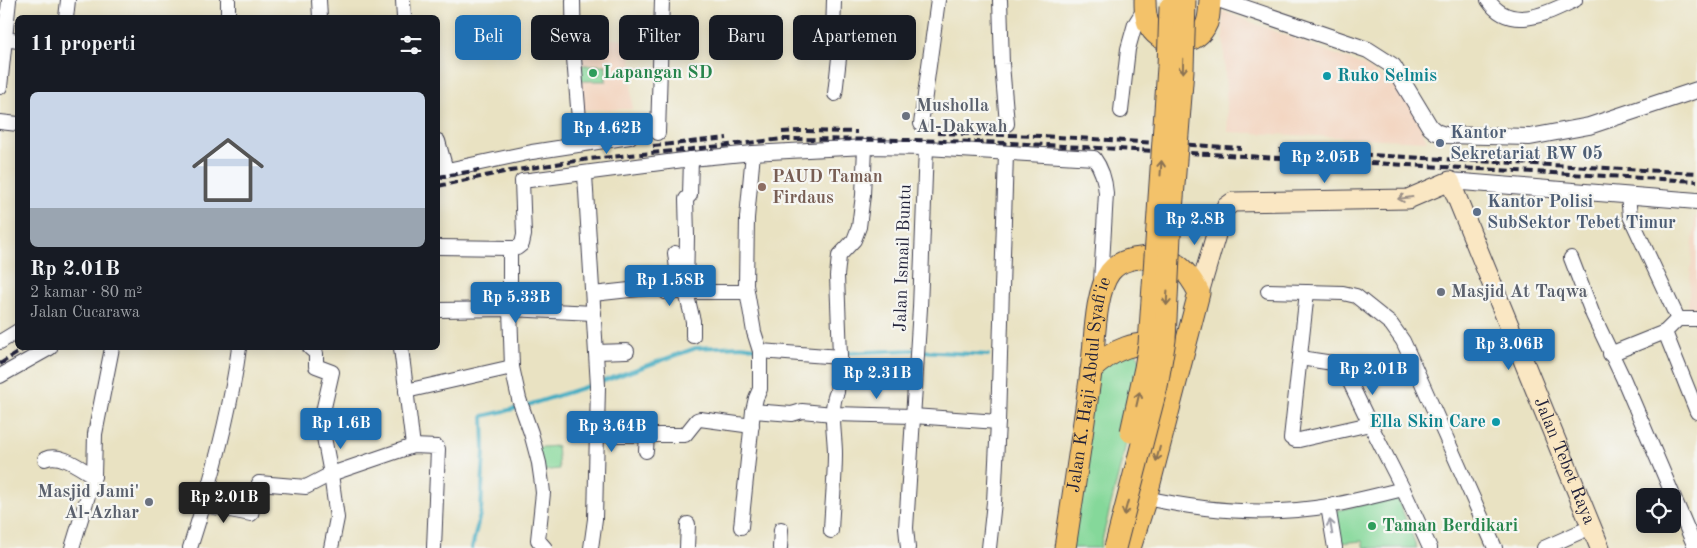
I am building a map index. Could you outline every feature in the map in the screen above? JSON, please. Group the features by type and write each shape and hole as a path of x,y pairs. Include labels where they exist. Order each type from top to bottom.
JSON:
{"main road":[{"path":"1100,548 1128,447 1146,368 1168,66 1170,0"},
{"path":"1115,548 1157,386 1165,340 1170,236 1184,70 1185,0"},
{"path":"1143,3 1149,25 1160,37 1171,42 1184,42 1192,39 1205,28 1208,20 1210,0"},
{"path":"1130,548 1146,498 1199,293 1223,211 1233,202 1408,199 1450,181"},
{"name":"Jalan Tebet Raya","path":"1450,181 1600,548"},
{"name":"Jalan K. Haji Abdul Syafi'ie","path":"1065,548 1101,287 1110,272 1120,263 1129,260 1160,257 1180,266 1199,293"},
{"path":"1091,370 1106,357 1114,353 1132,346 1152,344 1169,351 1179,373"}],"street":[{"path":"0,87 11,40 9,0"},
{"path":"66,15 68,0"},
{"path":"228,0 228,15"},
{"path":"319,0 320,15"},
{"path":"403,0 404,15"},
{"path":"573,0 574,58 581,144"},
{"path":"658,133 662,0"},
{"path":"834,0 833,34 841,40 835,94"},
{"path":"921,124 938,0"},
{"path":"1000,0 1002,64 1007,124"},
{"path":"1221,0 1368,50 1393,66 1430,127 1436,132 1445,135 1530,137 1589,126 1697,90"},
{"path":"1488,0 1502,14 1526,18 1544,15 1576,0"},
{"path":"1121,111 1128,49 1133,28 1143,3"},
{"path":"0,122 15,124"},
{"path":"440,156 442,171 581,144 630,137"},
{"path":"831,531 835,455 834,414 840,354 837,285 839,256 854,240 859,227 863,195 865,147"},
{"path":"440,246 517,248 522,244 524,235 522,181 691,159 753,153 865,147 1006,152 1094,158 1100,165 1105,178 1106,193 1101,287"},
{"name":"Jalan Ismail Buntu","path":"908,548 906,528 918,341 926,148"},
{"path":"989,548 994,502 998,422 1006,152"},
{"path":"741,527 753,411 760,389 759,347 746,292 748,218 753,153"},
{"path":"691,159 690,195 686,199 686,292 693,321 694,336"},
{"path":"586,175 598,383 595,519 591,548"},
{"path":"1450,181 1697,201"},
{"path":"1628,196 1630,216 1678,319"},
{"path":"510,248 512,367 521,405 531,433 542,484 538,540 545,548"},
{"path":"666,292 668,278 676,273 677,269 675,254"},
{"path":"1571,258 1610,354 1623,378 1695,547"},
{"path":"593,294 657,287 662,288 666,292 746,292"},
{"path":"1268,291 1343,293 1356,296 1391,324 1403,341 1495,548"},
{"path":"1307,292 1291,437 1294,440 1370,424"},
{"path":"440,310 594,313"},
{"path":"1610,354 1665,332 1678,319 1697,319"},
{"path":"1665,332 1692,389 1697,412"},
{"path":"0,342 15,333"},
{"path":"759,347 840,354"},
{"path":"0,376 46,350"},
{"path":"72,548 94,476 95,434 112,350"},
{"path":"190,548 204,505 234,388 239,350"},
{"path":"312,350 316,353 316,366 332,372 322,416 336,518 331,548"},
{"path":"401,350 413,446"},
{"path":"596,352 627,351"},
{"path":"1300,358 1333,363 1344,370 1430,548"},
{"path":"406,392 512,367"},
{"path":"753,411 792,414 802,411 834,414 914,416 998,422"},
{"path":"598,435 686,435 697,420 700,419 752,426"},
{"path":"646,451 647,435"},
{"path":"204,505 251,514 259,483 303,488 331,474 413,446 435,447 438,449 434,548"},
{"path":"45,459 52,456 61,459 94,476"},
{"path":"1146,498 1221,509 1273,512 1328,506 1403,489"},
{"path":"1328,506 1335,548"},
{"path":"687,548 688,524"},
{"path":"1544,548 1591,528"},
{"path":"780,548 781,529"}],"shaded area":[{"path":"1222,11 1363,65 1403,90 1427,141 1228,132"},
{"path":"609,39 619,39 619,60 631,60 632,109 577,110 576,60 609,60"},
{"path":"1695,217 1697,217 1697,310 1688,309"}],"green space":[{"name":"Lapangan SD","path":"581,65 606,65 606,81 581,81"},
{"path":"1132,346 1145,368 1100,548 1065,548 1091,370"},
{"path":"557,446 559,469 534,472 531,448"},
{"name":"Taman Berdikari","path":"1397,497 1417,548 1364,548 1362,541 1340,543 1334,511"}],"waterway":[{"path":"601,382 696,348 741,346 756,348"},
{"path":"843,353 913,350"},
{"path":"920,351 988,355"},
{"path":"525,406 595,384"},
{"path":"472,548 481,510 484,450 483,416 518,408"}],"railway":[{"path":"782,132 857,132"},
{"path":"937,133 1042,136 1241,148"},
{"path":"653,146 727,138"},
{"path":"440,186 504,172 589,159 783,139 1009,143 1697,181"},
{"path":"1279,150 1697,173"},
{"path":"440,177 479,170"},
{"path":"0,364 22,350"}],"place":[{"name":"Lapangan SD","path":"593,73"},
{"name":"Ruko Selmis","path":"1327,76"},
{"name":"Musholla Al-Dakwah","path":"906,116"},
{"name":"Kantor Sekretariat RW 05","path":"1440,143"},
{"name":"PAUD Taman Firdaus","path":"762,187"},
{"name":"Kantor Polisi SubSektor Tebet Timur","path":"1477,212"},
{"name":"Masjid At Taqwa","path":"1441,292"},
{"name":"Ella Skin Care","path":"1496,422"},
{"name":"Masjid Jami' Al-Azhar","path":"149,502"},
{"name":"Taman Berdikari","path":"1372,526"}]}
